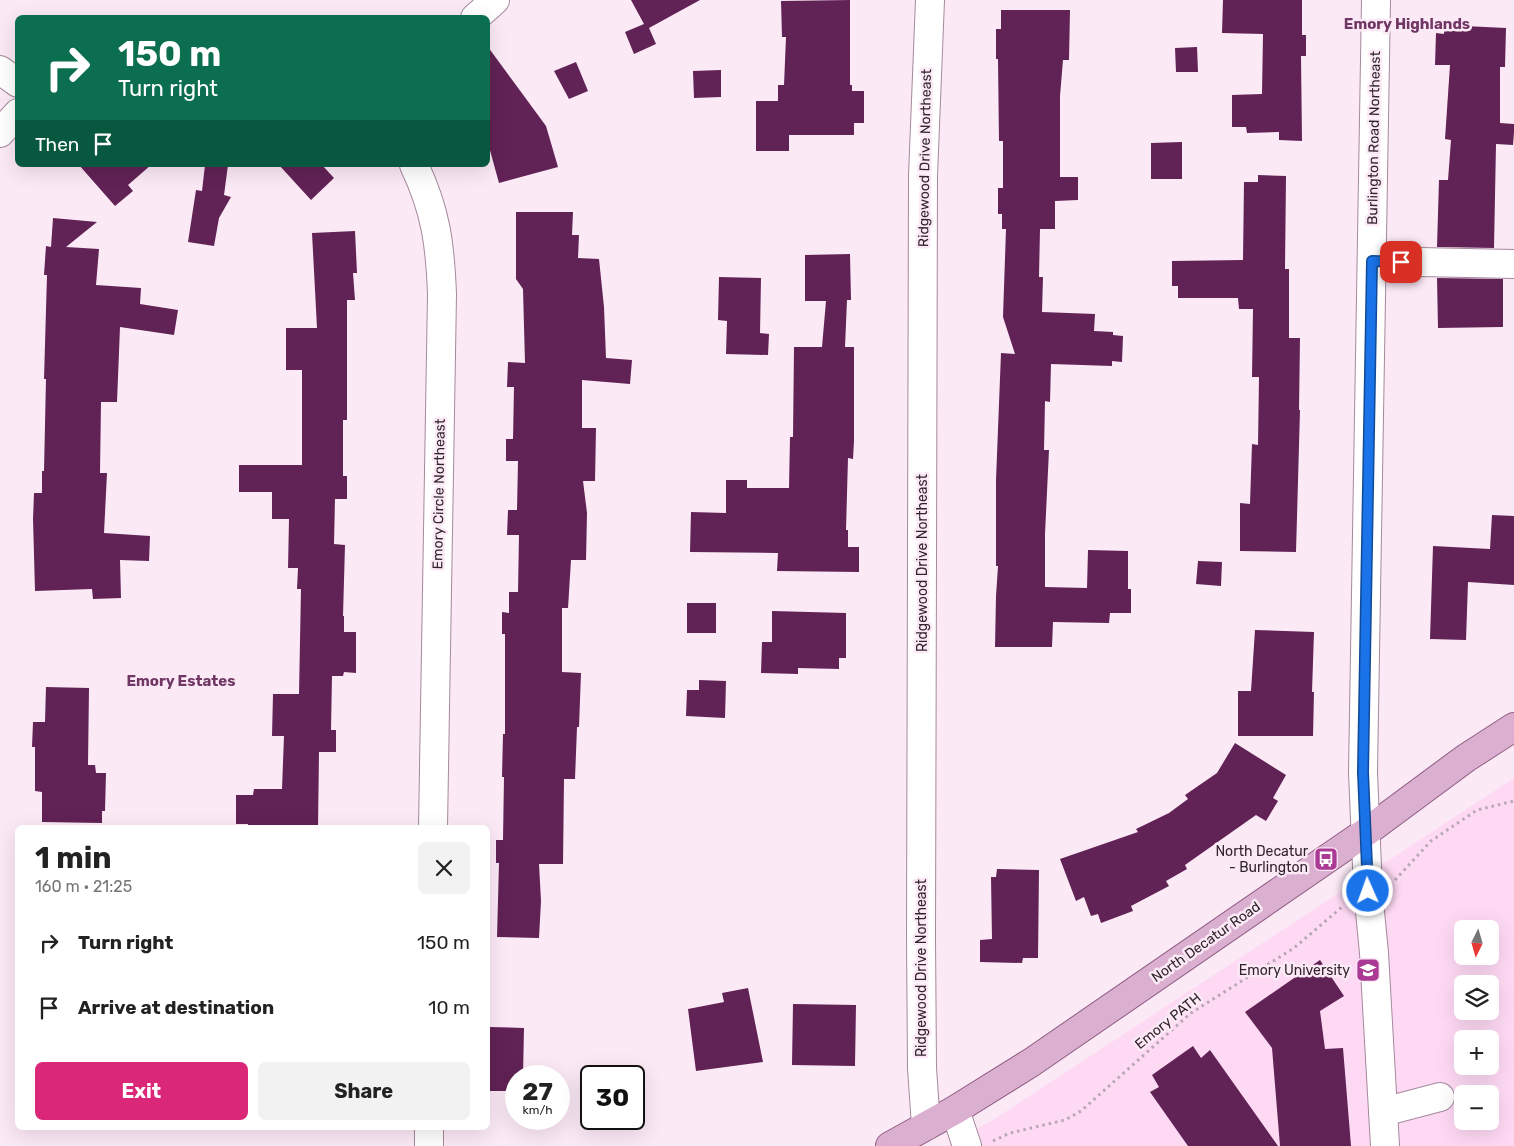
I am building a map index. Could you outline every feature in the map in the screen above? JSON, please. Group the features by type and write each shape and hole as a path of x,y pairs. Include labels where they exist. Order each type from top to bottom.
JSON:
{"main road":[{"name":"North Decatur Road","path":"890,1146 955,1110 1032,1062 1366,832 1466,758 1514,727"}],"street":[{"path":"478,15 494,0"},
{"name":"Ridgewood Drive Northeast","path":"926,1126 922,1068 921,937 923,196 930,0"},
{"name":"Burlington Road Northeast","path":"1376,0 1363,772 1384,1146"},
{"path":"0,70 15,82"},
{"path":"0,133 15,116"},
{"name":"Emory Circle Northeast","path":"415,167 424,185 432,209 441,263 442,294 434,825"},
{"path":"1372,261 1514,264"},
{"path":"1383,1112 1440,1097"},
{"path":"955,1110 980,1144"},
{"path":"429,1130 429,1146"}],"path":[{"path":"1393,882 1431,841 1477,810 1514,801"},
{"name":"Emory PATH","path":"980,1144 1010,1133 1065,1120 1081,1111 1191,1013 1294,948 1344,906"}],"shaded area":[{"name":"Emory University","path":"1514,778 1514,1146 947,1146 996,1118"}],"building":[{"path":"631,0 700,0 649,28 656,44 634,54 625,32 644,24"},
{"path":"850,0 850,85 852,85 852,91 864,91 864,123 854,123 854,135 789,135 789,151 756,151 756,101 778,101 778,85 784,85 786,37 782,37 781,1"},
{"path":"1223,0 1302,0 1302,35 1306,35 1306,56 1301,56 1302,141 1279,140 1279,132 1247,133 1246,127 1232,127 1232,95 1262,94 1263,34 1222,33"},
{"path":"1001,10 1070,10 1069,60 1063,60 1060,96 1060,177 1078,177 1078,200 1055,201 1055,229 1040,229 1039,277 1043,277 1042,312 1095,314 1094,331 1113,332 1113,335 1123,336 1122,362 1112,361 1112,366 1051,364 1050,402 1045,401 1044,450 1049,450 1045,534 1045,587 1087,588 1088,550 1128,551 1128,589 1131,589 1131,613 1110,613 1109,623 1053,622 1052,647 995,647 998,566 996,566 996,480 1001,353 1015,354 1003,317 1006,229 1002,229 1002,214 998,214 998,188 1003,188 1003,141 999,141 996,29 1001,29"},
{"path":"1444,25 1506,28 1505,67 1500,67 1500,123 1514,124 1514,132 1513,145 1496,144 1494,248 1437,247 1439,180 1448,180 1451,140 1445,139 1450,65 1435,65 1436,33 1444,34"},
{"path":"1197,47 1198,72 1176,72 1175,48"},
{"path":"490,50 546,126 558,167 499,183 490,150"},
{"path":"576,62 588,91 569,99 554,71"},
{"path":"721,70 721,97 694,98 693,71"},
{"path":"1182,142 1182,179 1151,179 1151,143"},
{"path":"81,167 149,167 128,185 133,191 115,206"},
{"path":"205,167 228,167 224,195 231,197 219,218 214,246 188,242 196,190 202,191"},
{"path":"281,167 324,167 334,178 311,200"},
{"path":"1258,175 1286,176 1285,269 1289,269 1289,338 1300,338 1296,552 1240,551 1240,503 1250,504 1252,444 1258,445 1259,377 1252,377 1253,309 1239,309 1238,298 1178,298 1178,286 1172,286 1172,261 1243,260 1244,182 1258,182"},
{"path":"516,212 573,212 572,235 579,235 578,258 599,259 604,307 606,358 632,360 630,384 582,380 582,428 596,428 595,481 583,481 587,513 586,560 571,560 568,608 562,608 562,672 581,673 575,779 564,779 563,864 539,864 541,901 539,938 497,937 499,863 496,863 496,840 503,840 504,777 502,777 503,734 505,734 505,634 502,634 502,612 509,613 509,592 518,592 519,535 507,535 508,510 517,510 518,461 506,461 506,439 513,439 514,387 507,387 508,362 525,363 523,289 516,279"},
{"path":"53,218 97,222 66,247 99,249 96,285 141,288 140,304 178,310 174,335 120,327 117,402 101,402 100,473 107,473 104,533 150,536 149,561 120,560 121,598 93,599 92,589 35,591 34,493 42,493 42,471 44,471 47,275 44,275 46,246 51,247"},
{"path":"355,231 357,273 353,273 355,300 347,300 347,420 343,420 343,476 347,476 347,499 335,499 334,544 345,545 344,632 356,632 356,673 344,672 343,676 332,676 331,730 336,730 336,752 319,752 318,825 236,824 236,795 253,795 254,789 282,789 284,736 272,736 273,694 299,694 301,589 297,589 298,568 288,568 289,519 272,519 272,492 239,492 239,465 302,465 302,370 286,370 286,328 317,328 312,233"},
{"path":"850,254 851,300 847,300 845,347 854,347 854,441 853,459 848,458 846,530 848,530 848,547 859,547 859,572 777,571 778,553 690,552 691,512 726,513 726,480 747,480 747,488 789,488 790,437 793,437 794,347 822,347 826,301 805,301 805,255"},
{"path":"719,277 761,278 760,333 769,334 768,355 726,354 727,321 718,320"},
{"path":"1437,278 1503,279 1503,327 1438,328"},
{"path":"1492,515 1514,516 1514,585 1468,582 1466,640 1430,639 1433,546 1490,549"},
{"path":"1198,561 1222,562 1221,586 1196,584"},
{"path":"687,603 716,603 716,633 687,633"},
{"path":"772,611 846,613 846,658 839,658 839,669 798,668 798,674 761,673 762,642 772,642"},
{"path":"1255,630 1314,632 1313,736 1238,736 1238,691 1251,691"},
{"path":"699,680 726,681 725,718 686,716 687,690 699,690"},
{"path":"46,687 89,688 88,765 95,765 96,773 106,773 105,811 102,811 102,823 42,822 42,792 35,791 35,747 32,747 33,722 45,722"},
{"path":"1235,743 1286,775 1273,798 1278,801 1266,821 1256,815 1185,865 1187,869 1166,881 1169,886 1131,906 1133,911 1101,923 1098,914 1091,916 1084,897 1076,901 1060,859 1138,832 1136,829 1169,813 1188,799 1185,795 1217,773"},
{"path":"997,869 1039,870 1038,958 1023,958 1022,963 980,962 980,940 992,939 991,877 996,877"},
{"path":"1320,960 1344,996 1320,1011 1325,1049 1343,1048 1351,1146 1280,1146 1272,1048 1245,1012"},
{"path":"748,988 763,1062 696,1071 688,1009 724,1002 722,993"},
{"path":"793,1004 856,1005 855,1066 792,1065"},
{"path":"490,1027 524,1028 523,1065 505,1065 505,1091 490,1091"},
{"path":"1193,1046 1201,1058 1210,1050 1278,1146 1188,1146 1150,1092 1159,1087 1152,1075"}],"place":[{"name":"North Decatur - Burlington","path":"1326,859"},
{"name":"Emory University","path":"1368,970"}],"district":[{"name":"Emory Highlands","path":"1407,24"},
{"name":"Emory Estates","path":"181,681"}],"route":[{"path":"1368,891 1363,772 1372,261 1401,262"}]}
